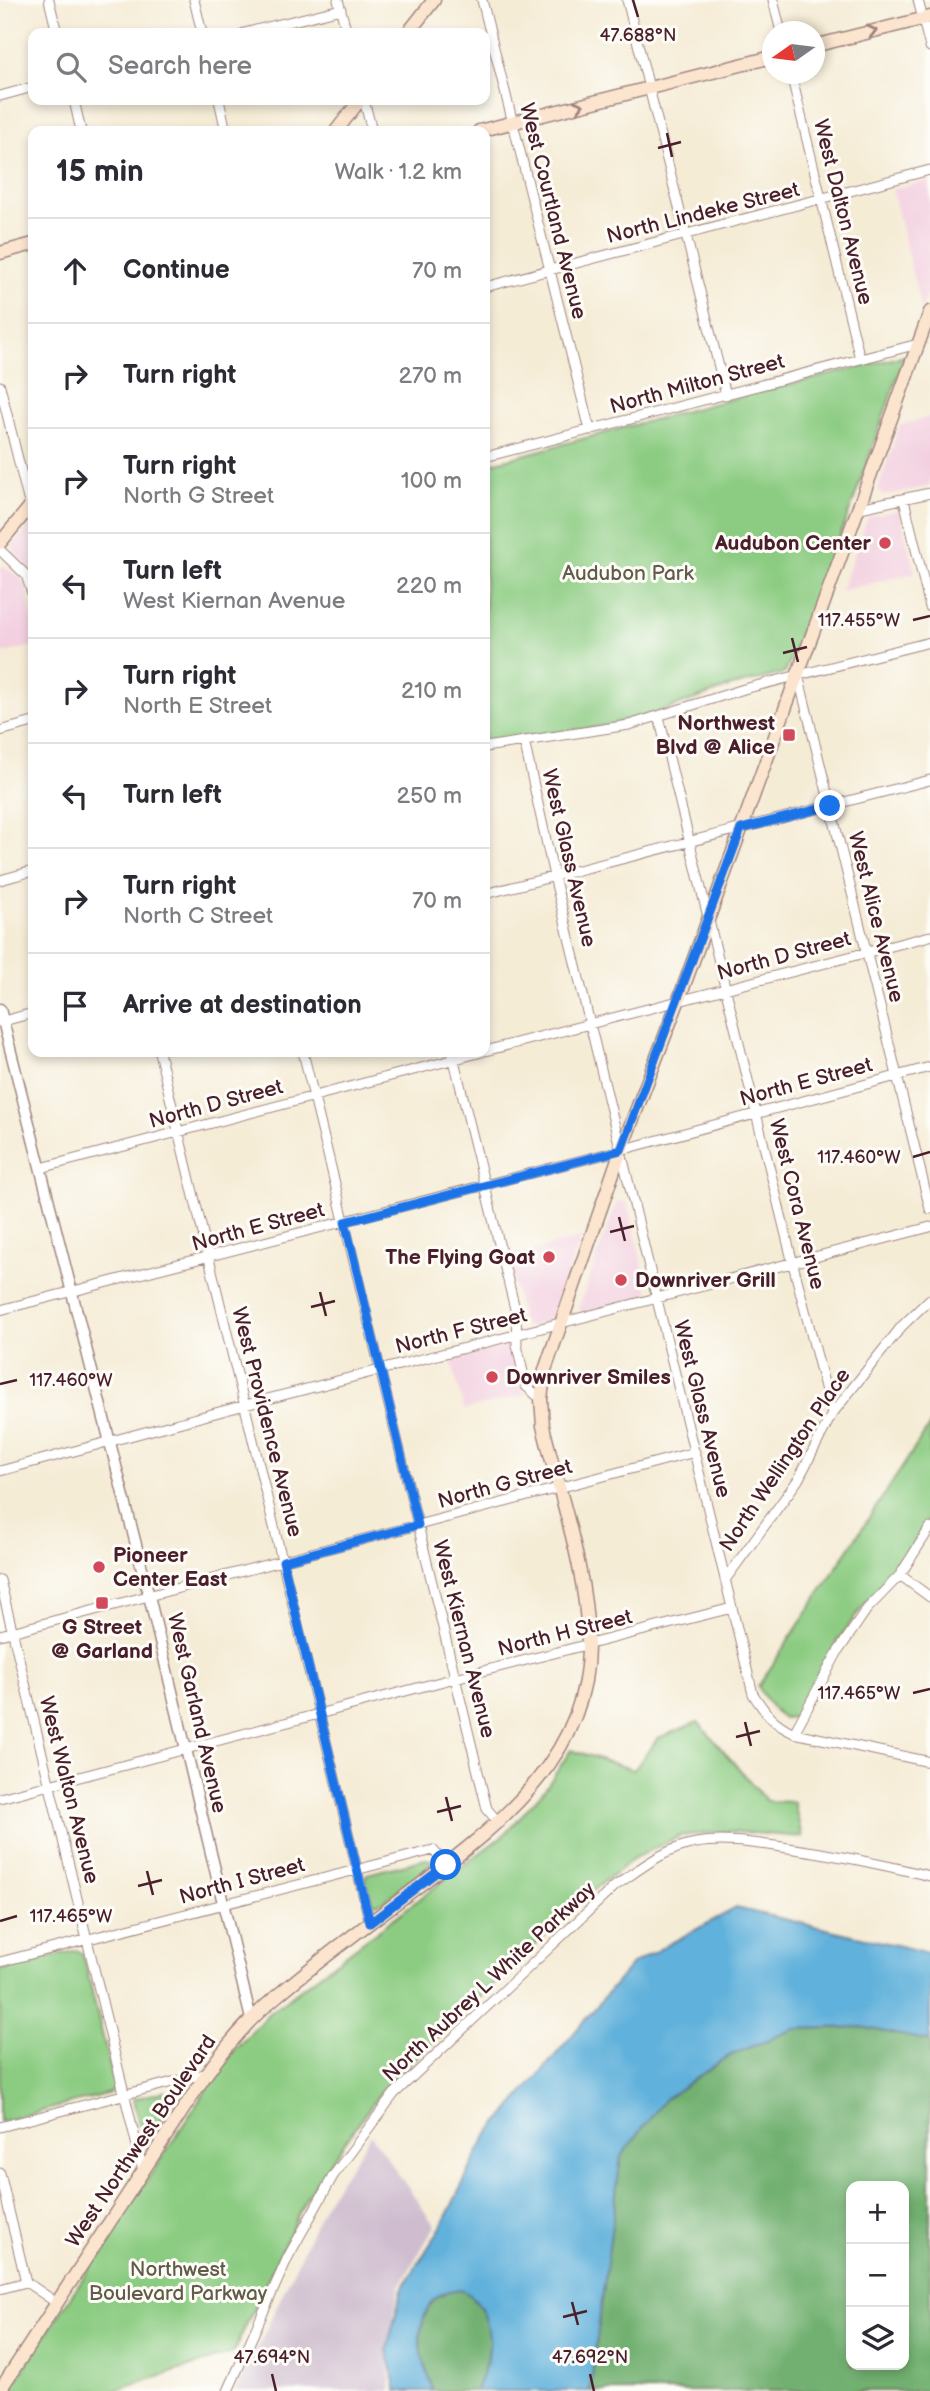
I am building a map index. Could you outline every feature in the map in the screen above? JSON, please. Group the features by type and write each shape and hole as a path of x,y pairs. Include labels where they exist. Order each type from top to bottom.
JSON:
{"main road":[{"path":"412,28 433,0"},
{"path":"825,43 926,18"},
{"path":"490,128 762,60"},
{"path":"340,126 358,105"},
{"path":"0,253 28,245"},
{"name":"West Northwest Boulevard","path":"0,2390 207,2073 233,2038 278,1995 499,1823 537,1783 572,1722 583,1687 588,1645 585,1598 543,1426 541,1399 545,1370 621,1150 678,1002 930,312"},
{"path":"0,543 28,510"}],"street":[{"path":"49,0 56,28"},
{"path":"194,0 201,28"},
{"name":"West Courtland Avenue","path":"482,0 489,28"},
{"path":"627,0 726,395"},
{"path":"773,0 778,21"},
{"path":"918,0 926,18 930,47"},
{"path":"261,28 340,4 346,28"},
{"name":"West Courtland Avenue","path":"490,32 590,430"},
{"name":"West Dalton Avenue","path":"793,84 860,359"},
{"path":"0,96 28,88"},
{"path":"75,105 80,126"},
{"path":"220,105 225,126"},
{"path":"364,105 370,126"},
{"name":"North Lindeke Street","path":"490,285 930,170"},
{"name":"North Milton Street","path":"490,456 918,344"},
{"path":"0,386 3,410 28,492"},
{"path":"860,508 930,493"},
{"path":"904,499 930,607"},
{"path":"0,550 28,572"},
{"path":"490,746 597,731 659,717 732,692 930,642"},
{"name":"West Alice Avenue","path":"798,675 930,1209"},
{"name":"West Cora Avenue","path":"659,717 832,1414"},
{"path":"0,731 28,723"},
{"name":"West Glass Avenue","path":"524,741 554,876 753,1694 766,1715 778,1726 794,1733"},
{"path":"490,893 930,780"},
{"path":"0,880 28,872"},
{"name":"North D Street","path":"490,1049 930,936"},
{"name":"West Garland Avenue","path":"0,1009 149,1596 251,2019"},
{"path":"2,1022 28,1014"},
{"name":"West Providence Avenue","path":"160,1057 370,1923"},
{"name":"West Kiernan Avenue","path":"304,1057 487,1809 499,1823"},
{"name":"North D Street","path":"41,1168 314,1096 446,1057"},
{"path":"453,1057 516,1313 517,1345 526,1386 541,1399"},
{"name":"North E Street","path":"0,1310 756,1115 930,1067"},
{"name":"North F Street","path":"0,1471 930,1227"},
{"name":"North Wellington Place","path":"725,1580 797,1480 832,1414 902,1326 930,1299"},
{"name":"North G Street","path":"0,1635 695,1452"},
{"path":"929,1761 794,1733 837,1653 867,1609 900,1575 930,1528"},
{"path":"900,1575 930,1597"},
{"name":"West Walton Avenue","path":"0,1580 143,2171"},
{"name":"North H Street","path":"0,1798 732,1608"},
{"name":"North Aubrey L White Parkway","path":"229,2391 288,2257 333,2176 394,2094 615,1886 674,1850 696,1843 720,1842 749,1842 823,1853 930,1876"},
{"name":"North I Street","path":"0,1962 433,1850 446,1865"},
{"path":"0,2127 207,2073"},
{"path":"0,2173 26,2282 57,2303"},
{"path":"0,2289 26,2282"}],"shaded area":[{"path":"930,180 930,285 921,309 892,189"},
{"path":"930,417 930,486 882,496 878,488 900,425"},
{"path":"899,510 915,573 841,591 868,517"},
{"path":"28,526 28,568 16,555 13,546"},
{"path":"0,566 19,577 25,585 28,598 28,647 0,654"},
{"path":"620,1200 628,1203 649,1294 585,1313 579,1307"},
{"path":"581,1238 552,1320 527,1328 523,1323 507,1257"},
{"path":"509,1345 513,1348 524,1395 464,1410 451,1360"},
{"path":"371,2135 435,2226 399,2287 387,2348 391,2391 234,2391 259,2345 324,2205"}],"green space":[{"name":"Audubon Park","path":"905,356 852,505 785,673 732,686 659,712 606,726 490,741 490,464 727,400"},
{"path":"930,1425 928,1520 898,1567 837,1641 800,1713 795,1717 783,1718 772,1708 758,1687"},
{"name":"Northwest Boulevard Parkway","path":"698,1722 767,1801 794,1802 802,1837 729,1831 680,1836 634,1858 589,1894 382,2090 308,2194 233,2353 114,2391 9,2391 210,2084 234,2051 269,2013 505,1834 546,1788 571,1750 634,1770 658,1738"},
{"path":"431,1860 432,1864 381,1903 376,1904 369,1899 365,1878 367,1874"},
{"path":"77,1950 83,1954 115,2088 110,2093 0,2122 0,1970"},
{"path":"862,2027 930,2041 930,2391 590,2391 621,2156 665,2099 729,2056 794,2029"},
{"path":"166,2091 173,2096 173,2102 152,2134 142,2136 133,2099"},
{"path":"461,2289 476,2301 485,2319 489,2349 485,2366 476,2391 432,2391 422,2359 420,2341 423,2322 426,2312 437,2298 448,2291"}],"water":[{"path":"736,1908 930,1953 930,2041 862,2027 794,2029 729,2056 665,2099 621,2156 590,2391 476,2391 489,2352 485,2317 477,2302 466,2293 454,2290 442,2294 432,2303 424,2318 420,2345 432,2391 397,2391 387,2349 402,2289 441,2227 485,2139 632,1964"}],"place":[{"name":"Audubon Center","path":"885,543"},
{"name":"Northwest Blvd @ Alice","path":"789,735"},
{"name":"The Flying Goat","path":"549,1257"},
{"name":"Downriver Grill","path":"621,1280"},
{"name":"Downriver Smiles","path":"492,1377"},
{"name":"Pioneer Center East","path":"99,1567"},
{"name":"G Street @ Garland","path":"102,1603"}],"route":[{"path":"446,1865 370,1923 283,1561 418,1525 345,1222 621,1150 741,829 830,806"}]}
